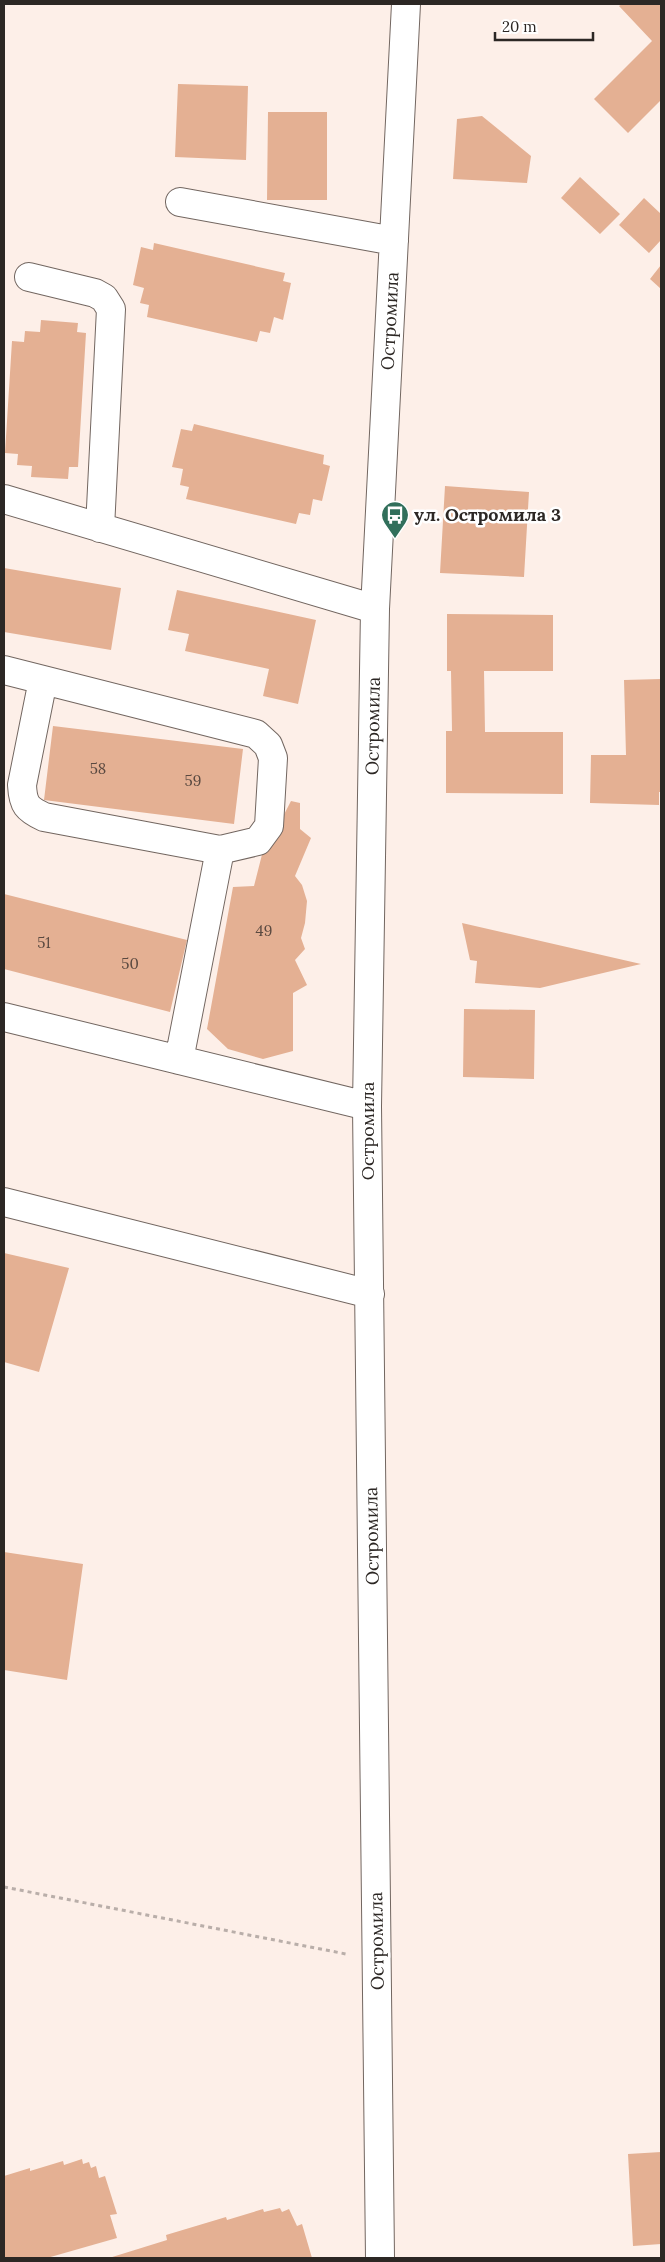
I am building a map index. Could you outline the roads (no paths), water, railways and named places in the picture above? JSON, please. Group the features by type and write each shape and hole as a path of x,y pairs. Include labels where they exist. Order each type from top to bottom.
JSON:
{"street":[{"name":"Остромила","path":"380,2258 367,1106 375,609 406,4"},
{"path":"180,202 394,241"},
{"path":"30,277 95,293 104,298 111,309 100,528"},
{"path":"4,499 375,609"},
{"path":"4,670 256,734 268,745 273,758 269,826 258,841 220,850 44,817 29,810 13,784 43,680"},
{"path":"180,1060 220,850"},
{"path":"4,1017 367,1106"},
{"path":"4,1202 370,1294"}],"place":[{"name":"ул. Остромила 3","path":"395,539"}]}
